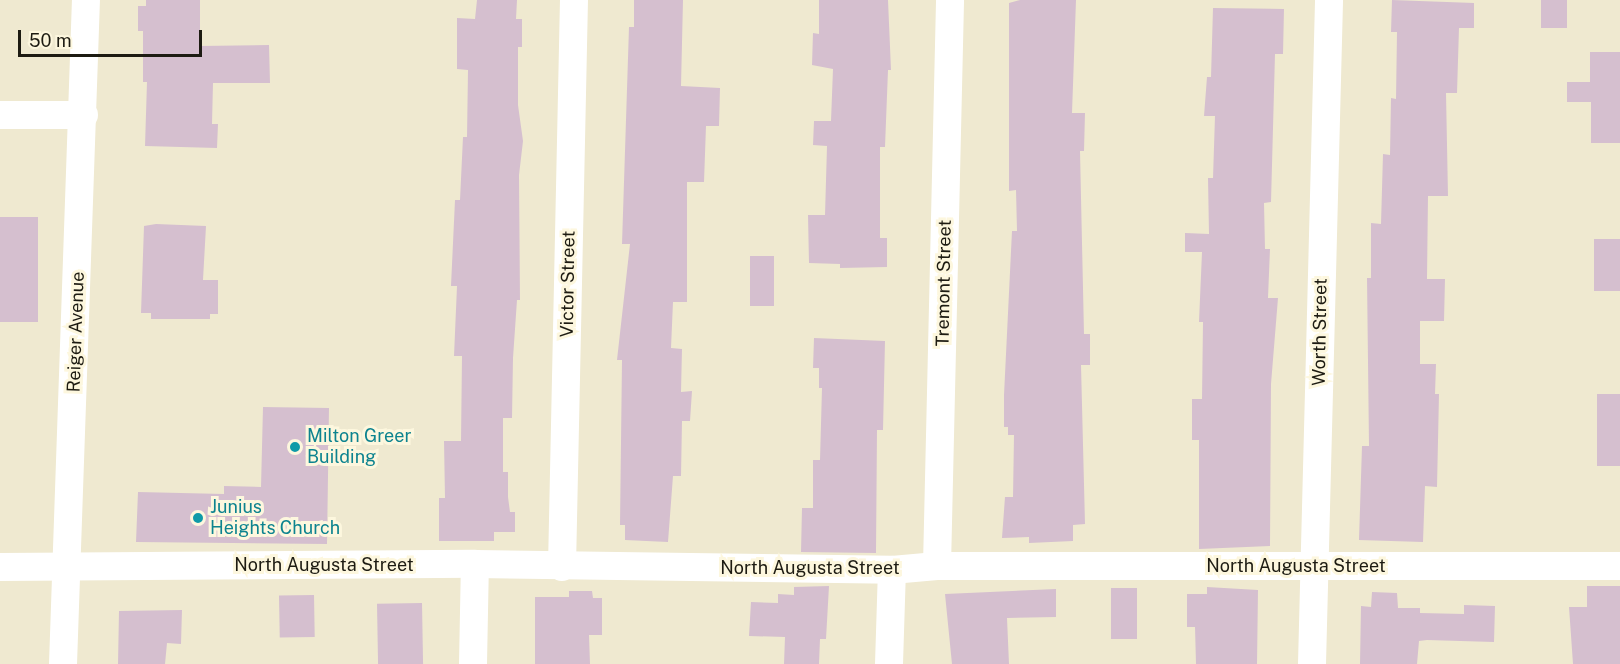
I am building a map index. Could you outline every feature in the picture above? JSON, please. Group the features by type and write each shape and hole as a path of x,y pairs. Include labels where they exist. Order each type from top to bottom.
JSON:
{"street":[{"name":"Reiger Avenue","path":"63,664 84,115 86,0"},
{"name":"Victor Street","path":"562,567 574,0"},
{"name":"Tremont Street","path":"937,566 950,0"},
{"name":"Worth Street","path":"1312,664 1329,0"},
{"path":"0,115 84,115"},
{"path":"473,664 475,564"},
{"name":"North Augusta Street","path":"0,567 475,564 892,570 937,566 1620,566"},
{"path":"889,664 892,570"}],"building":[{"path":"146,0 200,0 200,46 269,45 270,83 213,83 212,124 218,124 217,148 145,146 147,82 143,82 143,31 138,31 138,6 146,6"},
{"path":"477,0 517,0 516,19 522,19 522,47 518,47 518,105 523,141 519,175 520,300 517,300 513,358 512,418 503,418 503,472 508,472 508,497 510,512 515,512 515,532 494,532 494,541 439,541 439,498 445,498 444,441 461,441 462,356 454,356 457,286 451,286 455,200 460,200 463,137 467,137 468,70 457,69 457,18 475,19"},
{"path":"634,0 683,0 681,86 720,88 719,126 706,126 704,182 687,182 687,302 673,302 671,348 682,349 681,392 692,391 690,421 682,421 681,476 673,476 668,542 625,540 625,525 620,525 622,360 617,360 630,244 622,244 629,27 634,27"},
{"path":"819,0 888,0 891,70 888,70 885,147 880,147 880,238 887,238 887,267 840,268 840,264 809,263 808,215 825,215 827,146 813,145 814,121 831,121 833,69 812,65 813,33 819,34"},
{"path":"1020,0 1076,0 1072,113 1085,113 1084,151 1080,151 1084,334 1090,334 1090,365 1081,365 1085,524 1073,525 1073,541 1029,543 1029,537 1002,538 1005,497 1013,497 1014,435 1008,435 1008,427 1004,427 1004,395 1012,231 1017,231 1016,190 1009,191 1009,3"},
{"path":"1392,0 1474,3 1474,28 1459,28 1457,93 1446,93 1448,196 1428,196 1427,279 1445,279 1444,321 1420,321 1420,364 1436,364 1435,394 1439,394 1437,487 1425,486 1423,542 1359,540 1362,446 1369,446 1367,278 1371,278 1371,223 1381,224 1383,154 1390,155 1391,98 1396,99 1397,32 1391,32"},
{"path":"1541,0 1567,0 1567,28 1541,28"},
{"path":"1213,8 1284,9 1283,54 1275,54 1271,202 1264,203 1265,249 1270,249 1268,298 1278,298 1271,384 1270,546 1199,549 1199,440 1192,440 1192,399 1202,399 1203,322 1199,322 1202,252 1185,252 1185,233 1209,234 1208,178 1213,178 1215,116 1204,116 1207,77 1211,77"},
{"path":"1590,52 1620,52 1620,143 1591,143 1591,102 1567,102 1567,82 1590,82"},
{"path":"0,217 38,217 38,322 0,322"},
{"path":"156,224 206,226 203,280 218,280 218,314 210,314 210,319 151,319 151,313 141,313 144,226"},
{"path":"1594,239 1620,239 1620,291 1594,291"},
{"path":"750,256 774,256 774,306 750,306"},
{"path":"814,338 885,341 883,430 877,430 876,553 801,552 802,508 813,508 813,460 820,460 822,388 819,388 819,368 813,368"},
{"path":"1597,394 1620,394 1620,466 1597,466"},
{"path":"263,407 329,408 327,544 136,542 138,492 224,494 224,486 261,487"},
{"path":"829,586 826,639 820,639 819,664 784,664 785,637 749,636 751,602 778,603 778,594 794,595 794,587"},
{"path":"1587,586 1620,586 1620,664 1573,664 1569,607 1587,607"},
{"path":"1207,587 1258,590 1257,664 1196,664 1195,627 1187,627 1187,594 1207,594"},
{"path":"1111,588 1137,588 1137,639 1111,639"},
{"path":"1056,589 1056,617 1007,618 1009,664 952,664 945,594"},
{"path":"569,591 592,591 593,598 602,598 602,635 589,635 590,664 535,664 535,597 569,597"},
{"path":"1372,592 1397,593 1398,608 1420,608 1420,613 1464,614 1464,605 1495,606 1494,642 1419,641 1417,664 1360,664 1361,606 1371,607"},
{"path":"314,595 315,637 280,638 279,596"},
{"path":"422,603 423,664 378,664 377,604"},
{"path":"182,610 181,644 167,643 165,664 118,664 119,611"}],"place":[{"name":"Milton Greer Building","path":"295,447"},
{"name":"Junius Heights Church","path":"198,518"}]}
